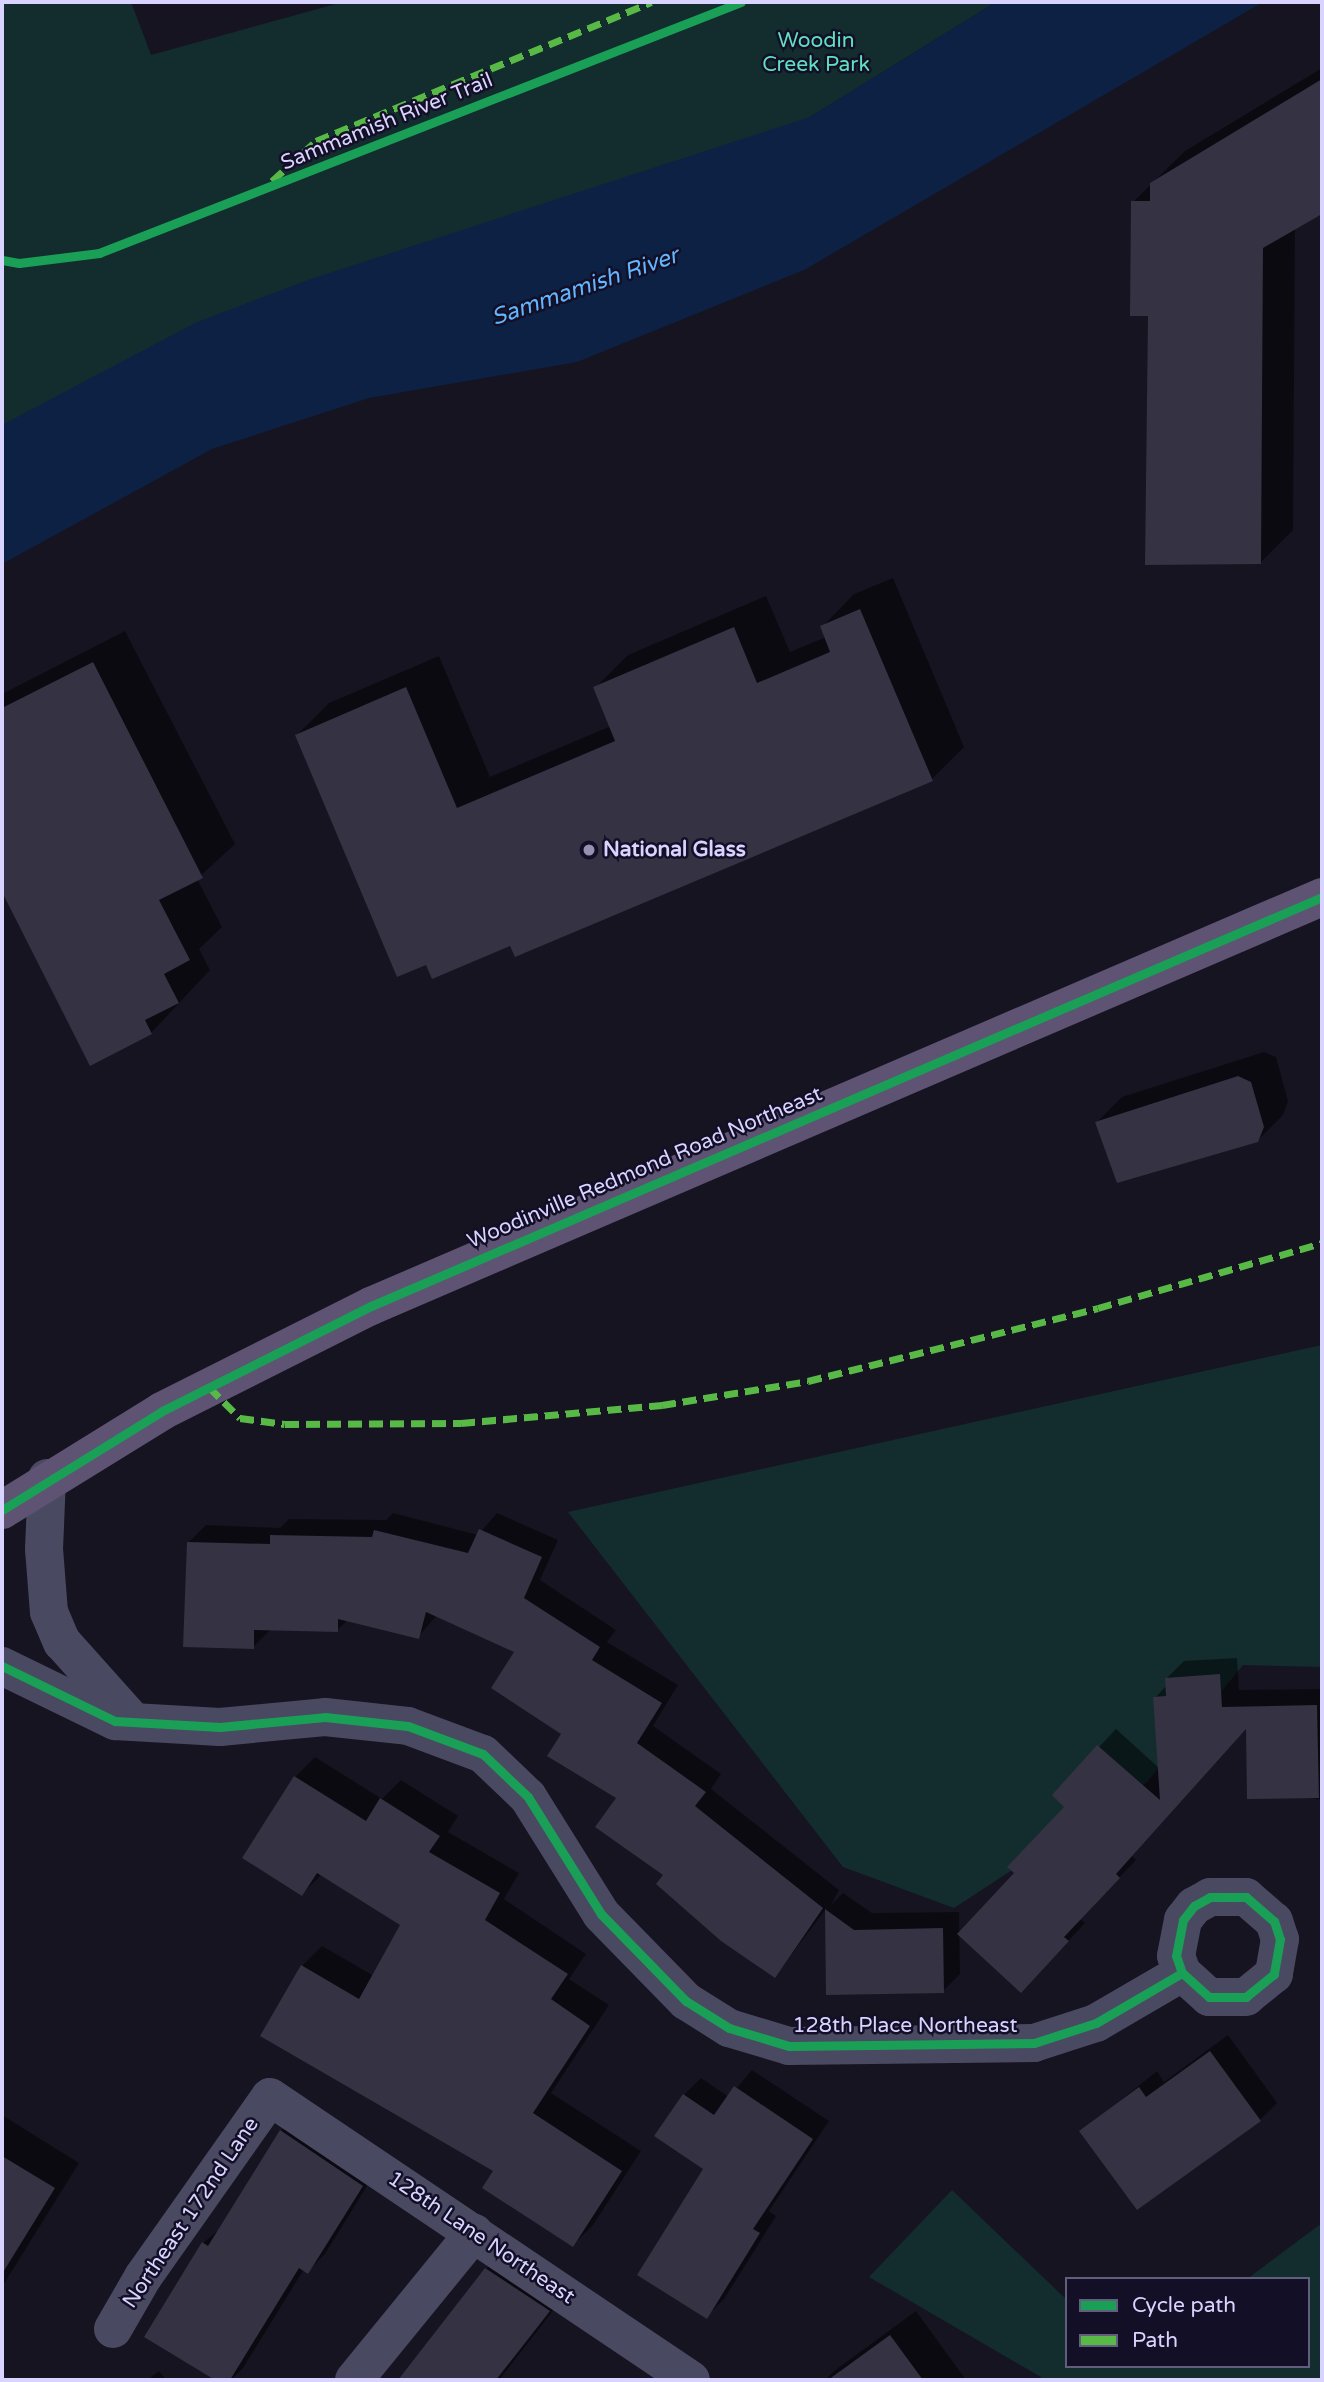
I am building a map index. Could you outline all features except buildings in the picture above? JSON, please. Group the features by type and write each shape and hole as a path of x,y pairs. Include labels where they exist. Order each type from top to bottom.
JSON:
{"main road":[{"name":"Woodinville Redmond Road Northeast","path":"2,1510 47,1478 240,1369 467,1262 1322,897"}],"street":[{"path":"47,1478 44,1549 49,1612 62,1642 134,1722"},
{"name":"128th Place Northeast","path":"2,1666 115,1721 220,1727 325,1717 408,1726 482,1754 528,1797 601,1914 686,2001 729,2028 789,2046 1034,2043 1096,2023 1182,1973"},
{"name":"128th Lane Northeast","path":"270,2097 691,2380"},
{"name":"Northeast 172nd Lane","path":"113,2329 144,2277 270,2097"},
{"path":"354,2380 474,2232"}],"green space":[{"name":"Woodin Creek Park","path":"2,2 131,2 151,55 343,2 996,2 810,117 2,498"},
{"path":"1322,1345 1322,1667 1243,1665 1147,1782 954,1908 843,1867 568,1512"},
{"path":"952,2190 1065,2298 1065,2368 1310,2368 1310,2277 1250,2277 1322,2223 1322,2380 1039,2380 1041,2377 869,2277"}],"water":[{"name":"Sammamish River","path":"996,2 1263,2 804,270 577,362 369,398 212,449 2,564 2,425 195,323 311,279 810,117"}],"marked path":[{"path":"272,181 316,141 651,2"},
{"path":"209,1387 240,1418 285,1424 461,1423 662,1405 808,1381 1098,1308 1322,1243"}],"cycle path":[{"name":"Sammamish River Trail","path":"2,260 19,263 99,253 741,2"},
{"path":"2,1510 162,1411 371,1306 1322,897"},
{"path":"2,1666 115,1721 220,1727 325,1717 408,1726 483,1754 528,1797 601,1914 686,2001 729,2028 789,2046 1034,2043 1096,2023 1182,1973 1176,1956 1183,1920 1194,1906 1210,1897 1246,1897 1274,1921 1280,1939 1274,1974 1246,1997 1209,1997 1182,1973"}],"place":[{"name":"National Glass","path":"589,850"}]}
